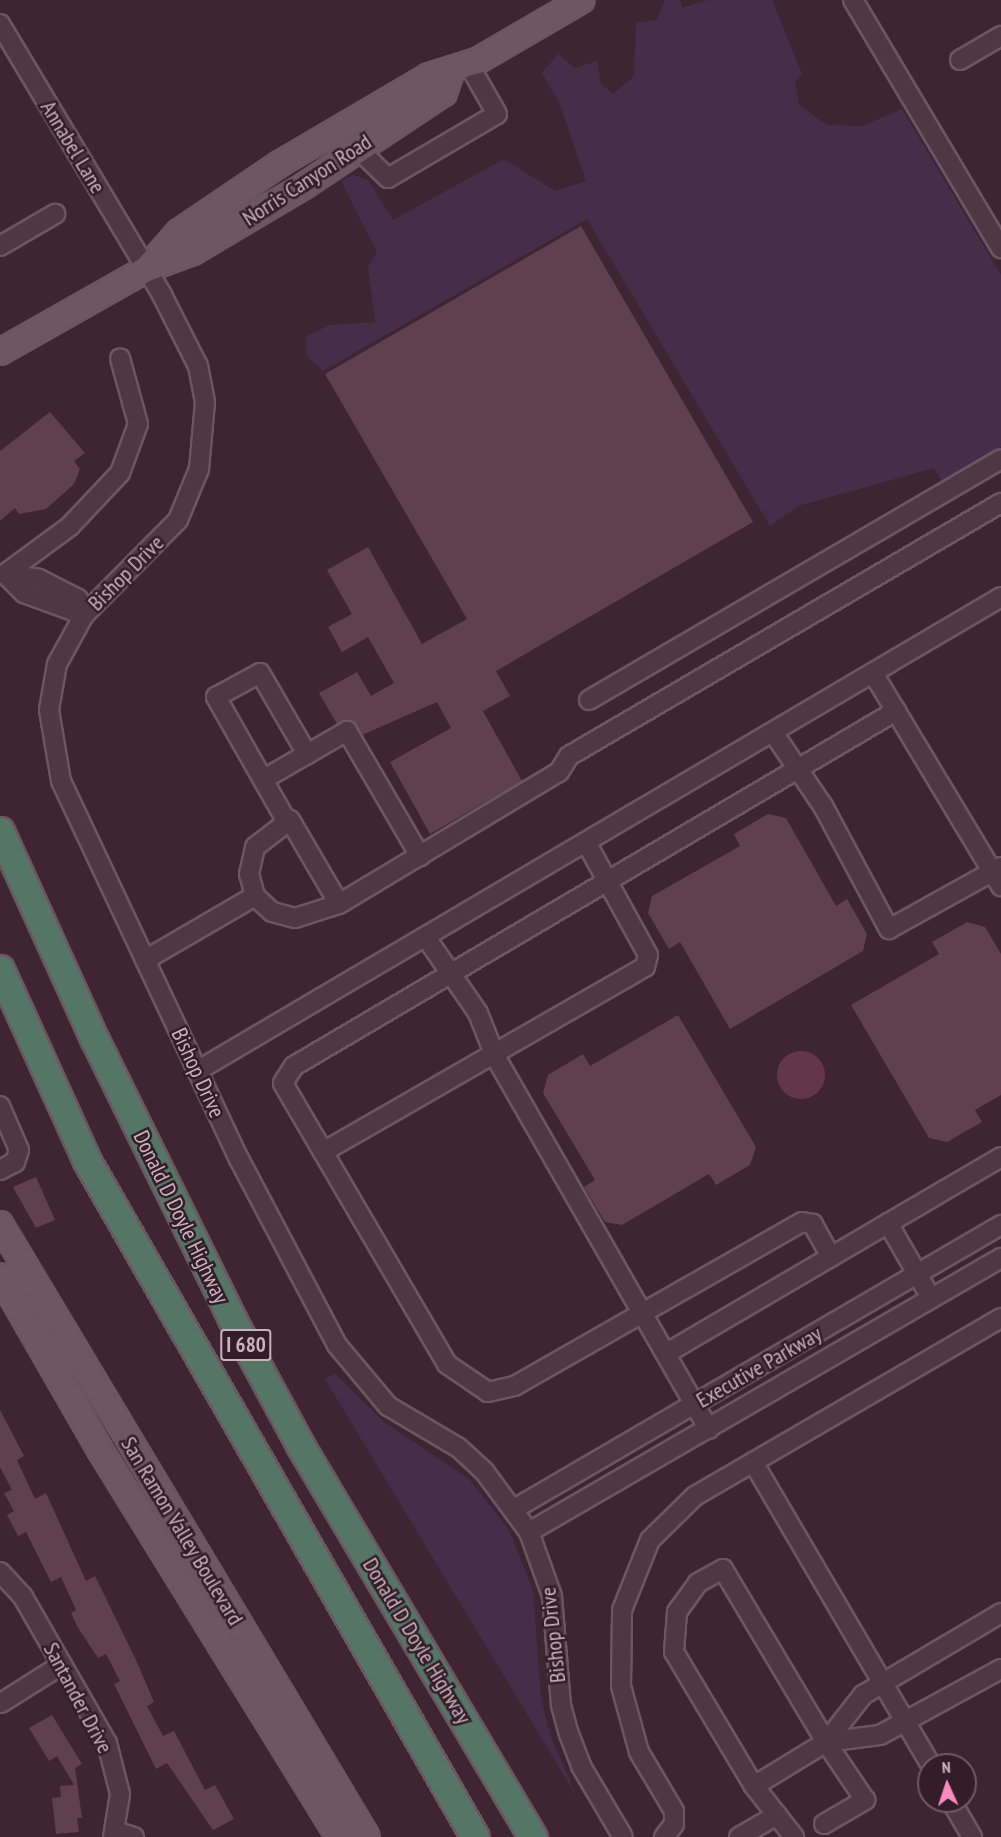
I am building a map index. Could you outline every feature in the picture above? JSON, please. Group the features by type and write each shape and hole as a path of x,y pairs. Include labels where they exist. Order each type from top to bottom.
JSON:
{"highway":[{"name":"Donald D Doyle Highway","path":"0,831 99,1051 232,1320 300,1445 533,1837"},
{"name":"Donald D Doyle Highway","path":"0,969 87,1161 475,1837"}],"main road":[{"name":"Norris Canyon Road","path":"147,269 179,232 281,163 429,76 460,69 582,0"},
{"name":"Norris Canyon Road","path":"0,352 147,269 193,252 444,93 460,69"},
{"name":"San Ramon Valley Boulevard","path":"0,1224 367,1837"},
{"name":"San Ramon Valley Boulevard","path":"0,1276 100,1450 339,1837"}],"street":[{"path":"853,0 1001,248"},
{"name":"Annabel Lane","path":"0,24 7,51 147,269"},
{"path":"960,60 1001,36"},
{"path":"357,148 388,178 497,114 460,69"},
{"path":"0,246 55,214"},
{"name":"Bishop Drive","path":"147,269 198,366 205,402 203,447 178,520 84,615 57,664 50,735 61,781 197,1071 346,1359 388,1406 459,1448 516,1508 530,1532 552,1596 561,1705 569,1734 581,1766 623,1837"},
{"path":"84,615 24,592 5,574 70,526 120,473 138,424 120,358"},
{"path":"589,700 1001,459"},
{"path":"287,822 255,847 249,874 255,896 272,912 295,918 339,904 559,772 569,756 1001,503"},
{"path":"197,1071 427,939 1001,597"},
{"path":"307,754 260,672 216,697 287,822 339,904"},
{"path":"774,734 799,769 889,929 998,875 873,673"},
{"path":"831,1257 813,1224 802,1222 642,1309 514,1386 488,1392 447,1364 283,1083 285,1074 896,711"},
{"path":"264,779 347,731 420,856"},
{"path":"323,1152 495,1056 645,967 648,954 605,882 586,844"},
{"path":"145,960 255,896"},
{"path":"427,939 478,1013 495,1056 709,1429"},
{"path":"0,1106 19,1150 15,1162 0,1170"},
{"path":"667,1353 1001,1157"},
{"path":"888,1223 931,1298"},
{"name":"Executive Parkway","path":"516,1508 1001,1225"},
{"name":"Executive Parkway","path":"530,1532 1001,1258"},
{"path":"664,1837 674,1824 674,1811 626,1717 622,1610 632,1573 667,1519 753,1462 1001,1318"},
{"path":"753,1462 924,1753"},
{"path":"795,1837 754,1786 674,1652 677,1612 698,1583 723,1569 826,1742 865,1800 825,1824"},
{"name":"Santander Drive","path":"0,1572 23,1597 107,1743 120,1794 114,1834"},
{"path":"754,1786 826,1742 852,1705 881,1682 1001,1612"},
{"path":"1,1703 62,1665"},
{"path":"826,1742 867,1738 907,1723 1001,1669"},
{"path":"958,1813 972,1837"},
{"path":"739,1837 777,1815"},
{"path":"114,1834 134,1837"}],"shaded area":[{"path":"665,0 680,0 682,8 708,0 772,0 802,74 795,81 799,105 827,125 862,126 902,109 1001,275 1001,447 942,481 934,468 798,506 770,526 587,219 323,371 307,356 306,336 330,325 375,322 368,267 377,252 341,181 353,175 368,180 393,220 504,159 555,191 586,181 560,104 542,73 558,54 575,68 597,61 601,84 613,94 634,76 636,23 657,20"},
{"path":"801,1051 818,1058 825,1075 818,1092 801,1099 784,1092 777,1075 784,1058"},
{"path":"335,1374 384,1422 469,1479 509,1530 533,1591 541,1698 550,1735 577,1797 325,1379"}],"building":[{"path":"581,226 753,522 496,671 510,696 483,711 522,781 430,834 390,762 451,728 437,702 362,735 353,721 337,724 319,693 357,672 371,696 394,683 368,637 342,652 328,627 352,614 327,570 368,547 422,644 467,619 325,374"},
{"path":"50,412 85,453 74,461 80,469 74,484 46,509 19,514 15,508 0,521 0,451"},
{"path":"768,814 786,818 836,906 847,899 867,934 863,951 730,1029 680,942 669,949 648,913 652,896 740,846 734,834"},
{"path":"967,922 985,927 1001,954 1001,1095 975,1110 982,1122 947,1142 929,1138 851,1005 939,954 932,942"},
{"path":"678,1015 756,1147 750,1165 716,1185 709,1174 622,1225 605,1222 584,1187 595,1180 543,1093 548,1075 583,1054 590,1066"},
{"path":"36,1177 55,1220 36,1228 13,1187"},
{"path":"0,1410 24,1456 17,1460 35,1499 46,1493 86,1581 95,1576 154,1702 147,1706 163,1736 174,1731 205,1790 215,1785 234,1819 213,1830 167,1763 156,1769 114,1684 120,1681 106,1654 98,1658 77,1626 71,1613 76,1610 61,1577 51,1582 26,1532 18,1536 7,1515 14,1511 4,1493 12,1490 0,1467"},
{"path":"52,1715 82,1764 75,1768 82,1818 77,1818 79,1832 56,1834 52,1798 61,1797 60,1786 74,1785 57,1756 49,1761 29,1728"}]}
